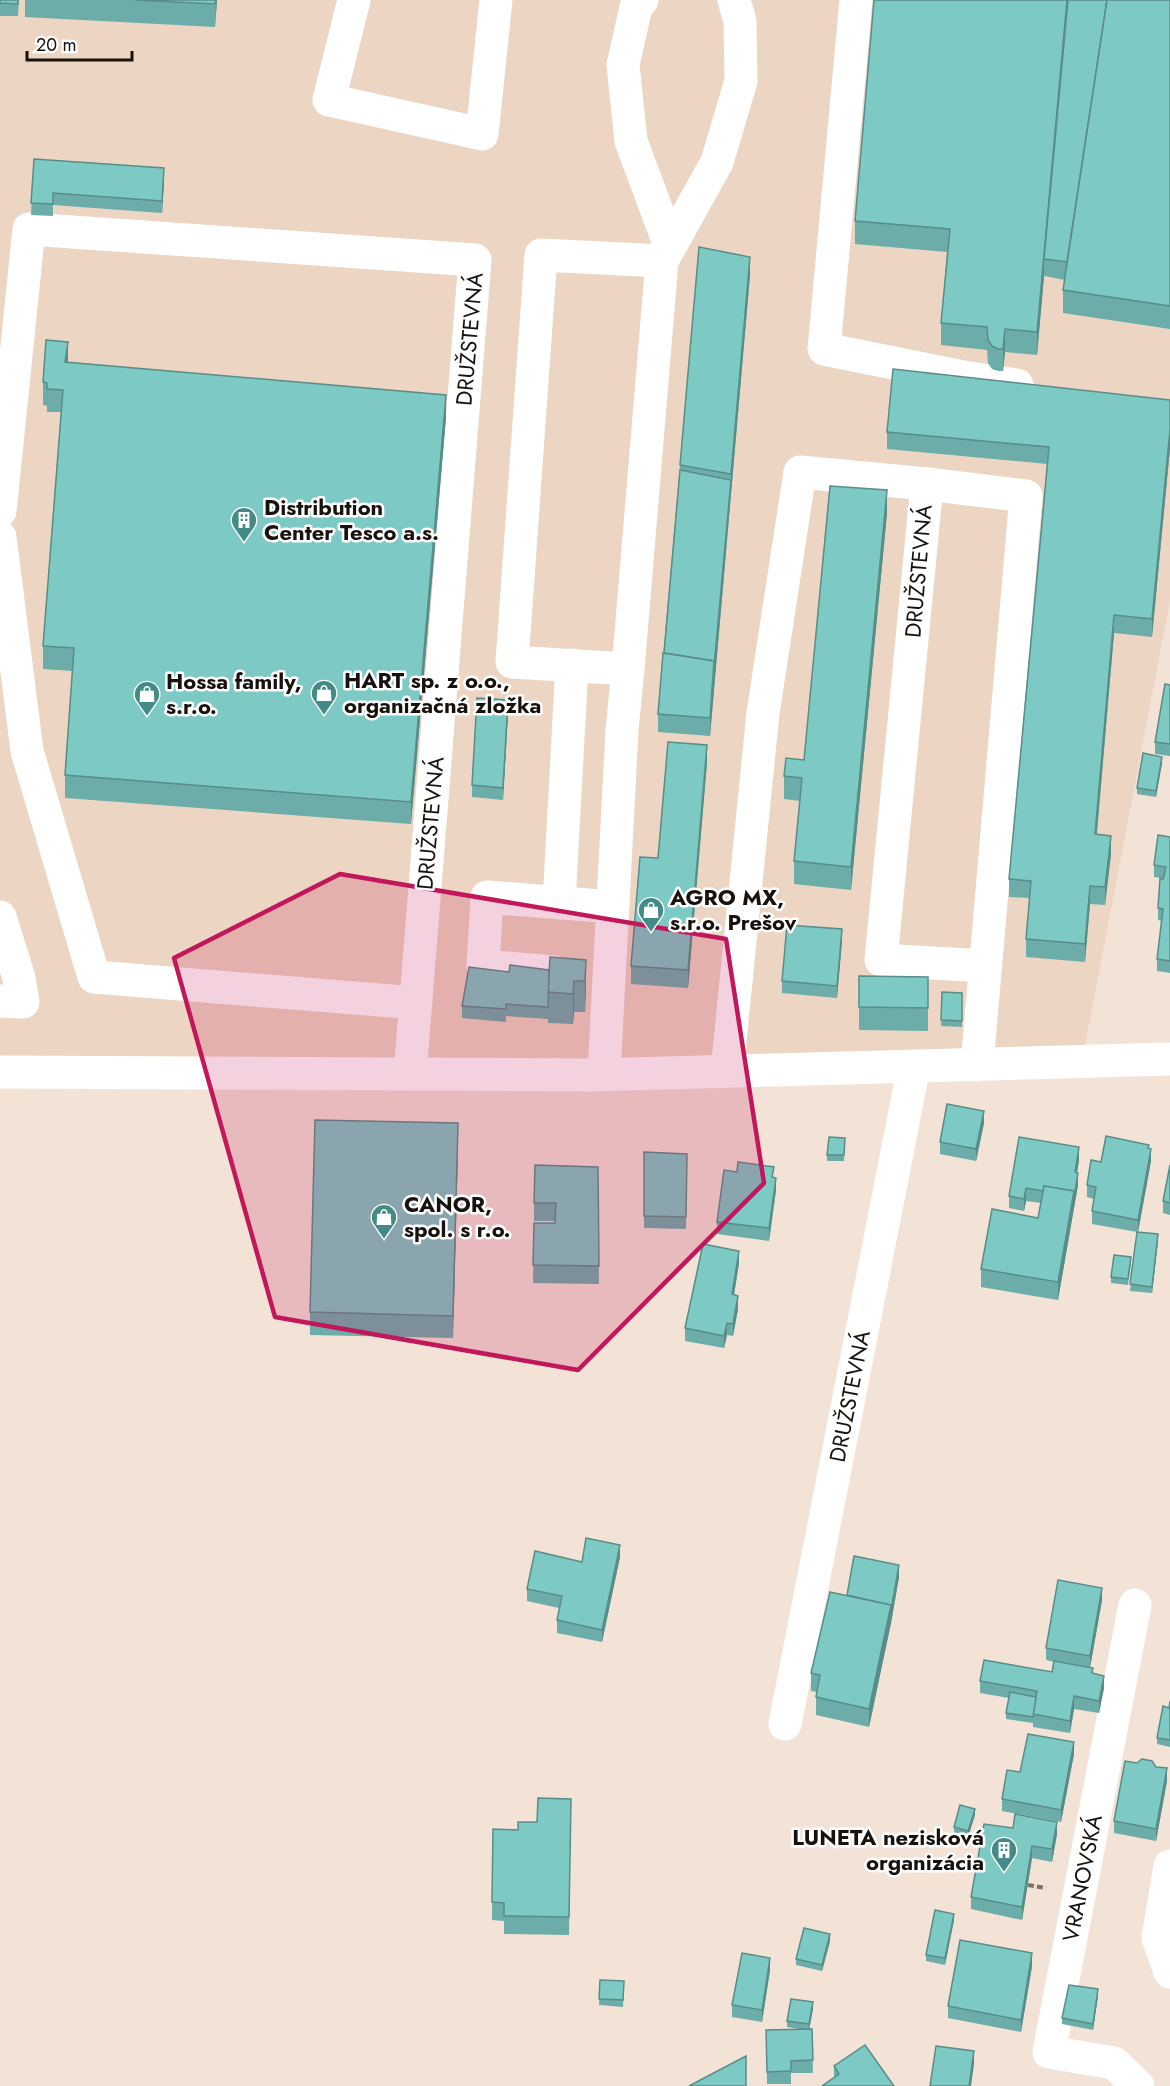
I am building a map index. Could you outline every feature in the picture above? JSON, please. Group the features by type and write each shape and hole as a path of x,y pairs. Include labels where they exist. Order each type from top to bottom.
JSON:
{"street":[{"path":"354,0 329,100 482,134 496,0"},
{"path":"604,1074 628,669 666,254 632,141 623,65 636,7 642,0"},
{"path":"666,254 717,162 741,81 740,21 734,0"},
{"path":"856,0 824,349 963,377 1043,388"},
{"name":"DRUŽSTEVNÁ","path":"0,511 29,229 475,260 410,1074"},
{"path":"628,669 512,662 541,255 666,254"},
{"name":"DRUŽSTEVNÁ","path":"727,1071 763,714 800,472 927,484 881,960 985,966"},
{"path":"927,484 1026,496 976,1065"},
{"path":"0,537 27,750 94,977 416,1003"},
{"path":"560,903 572,665"},
{"path":"609,977 483,966 487,897 613,908"},
{"path":"0,917 19,978 23,1002 0,1001"},
{"path":"0,1072 604,1074 1170,1059"},
{"name":"DRUŽSTEVNÁ","path":"785,1724 914,1066"},
{"name":"VRANOVSKÁ","path":"1134,1605 1048,2052 1114,2063 1138,2086"},
{"path":"1170,1866 1158,1938 1170,1972"}],"highlighted area":[{"path":"340,874 726,939 764,1183 578,1370 275,1317 174,958"}],"shaded area":[{"path":"0,0 1170,0 1170,601 1082,1061 0,1079"}],"building":[{"path":"0,0 18,0 18,4 0,3"},
{"path":"135,0 216,0 215,4"},
{"path":"874,0 1067,0 1037,332 1005,329 1003,349 992,346 988,340 987,327 941,323 950,229 855,221"},
{"path":"1068,0 1107,0 1067,262 1044,259"},
{"path":"1107,0 1170,0 1170,306 1063,290"},
{"path":"34,159 164,168 162,201 53,193 53,204 31,203"},
{"path":"699,247 750,257 731,474 680,465"},
{"name":"Distribution Center Tesco a.s.","path":"46,340 68,342 65,362 446,395 411,802 65,775 74,648 43,646 63,390 47,389 47,383 43,382"},
{"path":"893,369 1170,400 1170,430 1152,619 1114,615 1095,834 1111,836 1105,887 1090,886 1085,944 1026,939 1031,881 1009,879 1049,447 887,432"},
{"path":"680,470 731,480 714,667 714,661 664,653"},
{"path":"830,486 887,490 851,867 794,861 802,778 784,776 786,758 804,760"},
{"path":"663,653 714,661 710,718 658,714"},
{"path":"1165,684 1170,685 1170,744 1155,742"},
{"path":"477,698 508,700 503,788 472,785"},
{"path":"668,742 707,745 688,970 631,966 640,857 658,858"},
{"path":"1143,753 1162,757 1156,791 1137,788"},
{"path":"1158,835 1170,837 1170,961 1157,959 1163,909 1158,908 1160,878 1163,879 1166,867 1154,865"},
{"path":"787,925 842,929 837,986 782,981"},
{"path":"550,957 586,960 585,981 574,981 573,994 548,992"},
{"path":"510,965 549,970 548,1007 506,1004 506,1009 462,1006 469,967 509,972"},
{"path":"859,976 928,977 928,1008 859,1007"},
{"path":"942,992 962,993 962,1021 941,1020"},
{"path":"947,1104 984,1111 976,1149 940,1142"},
{"name":"CANOR, spol. s r.o.","path":"315,1120 458,1123 453,1316 310,1312"},
{"path":"1106,1136 1149,1145 1148,1148 1151,1149 1138,1220 1092,1211 1096,1187 1087,1185 1091,1160 1101,1162"},
{"path":"829,1137 845,1138 844,1155 827,1155"},
{"path":"1019,1137 1079,1147 1074,1197 1074,1191 1044,1186 1043,1191 1026,1188 1024,1199 1009,1196"},
{"path":"644,1152 687,1154 686,1217 644,1216"},
{"path":"738,1162 774,1167 772,1177 776,1178 769,1228 717,1222 724,1170 737,1172"},
{"path":"535,1165 598,1167 599,1266 533,1265 534,1223 555,1223 556,1203 534,1203"},
{"path":"1170,1165 1170,1203 1163,1201"},
{"path":"1044,1186 1074,1191 1058,1282 981,1269 992,1209 1038,1218"},
{"path":"1137,1232 1158,1234 1152,1287 1130,1284"},
{"path":"703,1244 739,1251 732,1294 738,1296 733,1324 727,1323 724,1336 685,1328"},
{"path":"1114,1255 1131,1257 1128,1279 1111,1277"},
{"path":"586,1538 620,1545 602,1630 557,1620 562,1596 527,1589 535,1551 582,1562"},
{"path":"854,1556 899,1565 891,1610 891,1605 847,1595"},
{"path":"1058,1580 1102,1588 1090,1656 1046,1648"},
{"path":"830,1592 891,1605 869,1709 816,1697 820,1675 811,1673"},
{"path":"984,1660 1052,1672 1054,1661 1093,1668 1092,1673 1104,1676 1099,1701 1074,1696 1070,1721 1033,1714 1037,1691 980,1681"},
{"path":"1010,1692 1036,1697 1033,1717 1006,1713"},
{"path":"1170,1701 1170,1740 1157,1738 1163,1706 1169,1708"},
{"path":"1028,1734 1074,1742 1061,1810 1002,1799 1007,1770 1020,1772"},
{"path":"1142,1759 1152,1761 1156,1767 1167,1768 1156,1829 1114,1821 1125,1761 1137,1763"},
{"path":"538,1798 571,1799 569,1917 504,1916 504,1903 492,1902 493,1829 518,1830 518,1822 537,1822"},
{"path":"960,1805 975,1809 968,1831 954,1827"},
{"name":"LUNETA nezisková organizácia","path":"1015,1814 1057,1822 1052,1849 1032,1846 1022,1907 971,1897 984,1824 1013,1828"},
{"path":"935,1910 954,1914 945,1958 926,1955"},
{"path":"804,1928 830,1934 822,1965 796,1959"},
{"path":"960,1940 1032,1953 1021,2020 948,2006"},
{"path":"742,1953 770,1958 762,2010 732,2005"},
{"path":"600,1980 624,1981 623,2000 599,1999"},
{"path":"1069,1985 1098,1989 1093,2024 1062,2018"},
{"path":"791,1999 813,2002 809,2024 787,2021"},
{"path":"812,2029 813,2060 791,2061 791,2071 767,2072 766,2030"},
{"path":"865,2045 894,2086 822,2086 839,2074 834,2066"},
{"path":"936,2046 974,2051 969,2086 930,2086"},
{"path":"746,2056 746,2086 689,2086"}],"place":[{"name":"Distribution Center Tesco a.s.","path":"244,543"},
{"name":"HART sp. z o.o., organizačná zložka","path":"324,716"},
{"name":"Hossa family, s.r.o.","path":"147,717"},
{"name":"AGRO MX, s.r.o. Prešov","path":"651,933"},
{"name":"CANOR, spol. s r.o.","path":"384,1240"},
{"name":"LUNETA nezisková organizácia","path":"1004,1873"}]}
